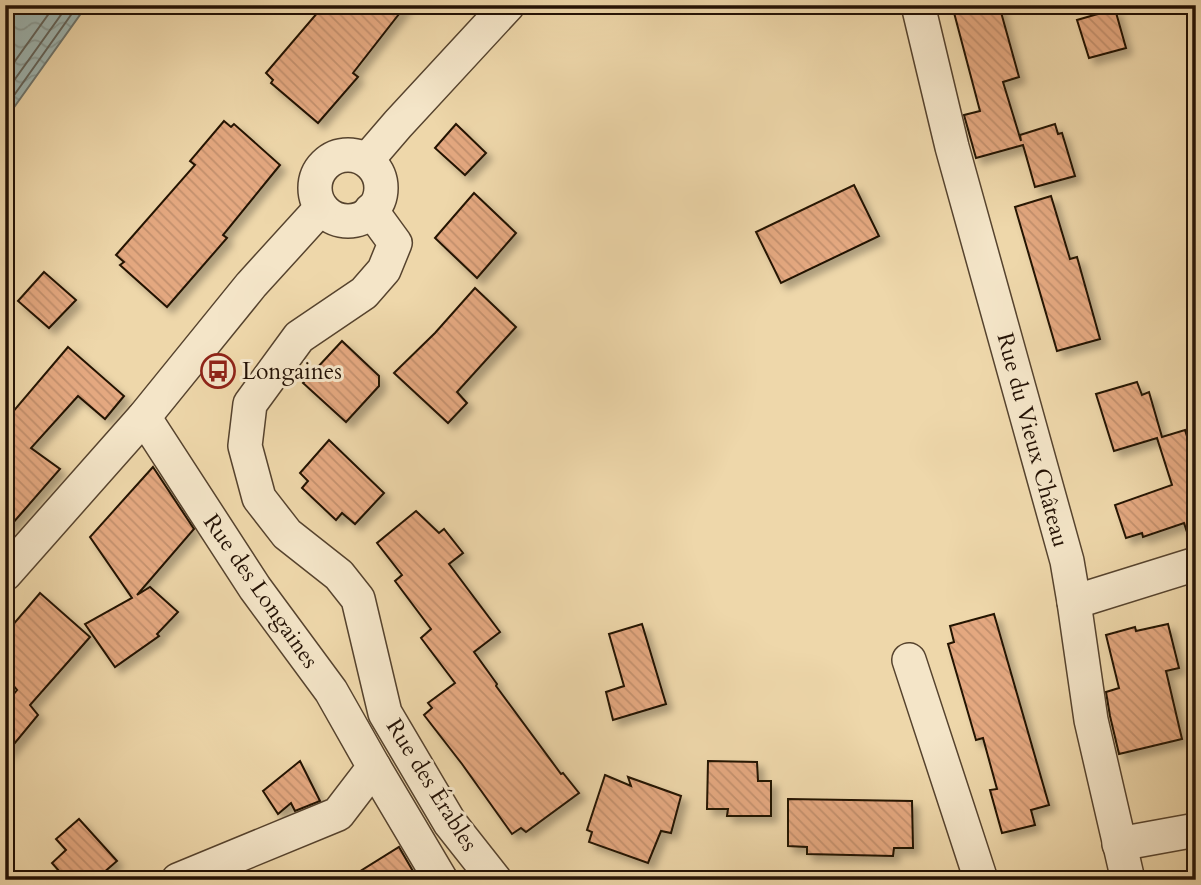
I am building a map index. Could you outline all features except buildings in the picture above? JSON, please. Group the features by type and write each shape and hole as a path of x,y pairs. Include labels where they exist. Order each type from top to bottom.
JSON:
{"street":[{"path":"367,160 508,5"},
{"name":"Rue du Vieux Château","path":"918,5 952,148 1067,561 1091,720 1128,880"},
{"path":"347,155 367,160 380,179 381,190 371,210 352,220 340,219 321,208 316,199 316,178 328,161 347,155"},
{"path":"5,574 144,417 251,285 321,208"},
{"name":"Rue des Érables","path":"371,210 395,243 384,270 364,293 299,337 250,404 245,446 259,498 287,534 339,575 358,599 385,713 450,823 495,880"},
{"name":"Rue des Longaines","path":"144,417 256,588 331,691 441,880"},
{"path":"1074,602 1196,564"},
{"path":"909,660 981,880"},
{"path":"178,880 338,814 374,767"},
{"path":"1119,844 1196,830"}],"water":[{"path":"5,5 87,5 5,120"}],"place":[{"name":"Longaines","path":"218,371"}]}
